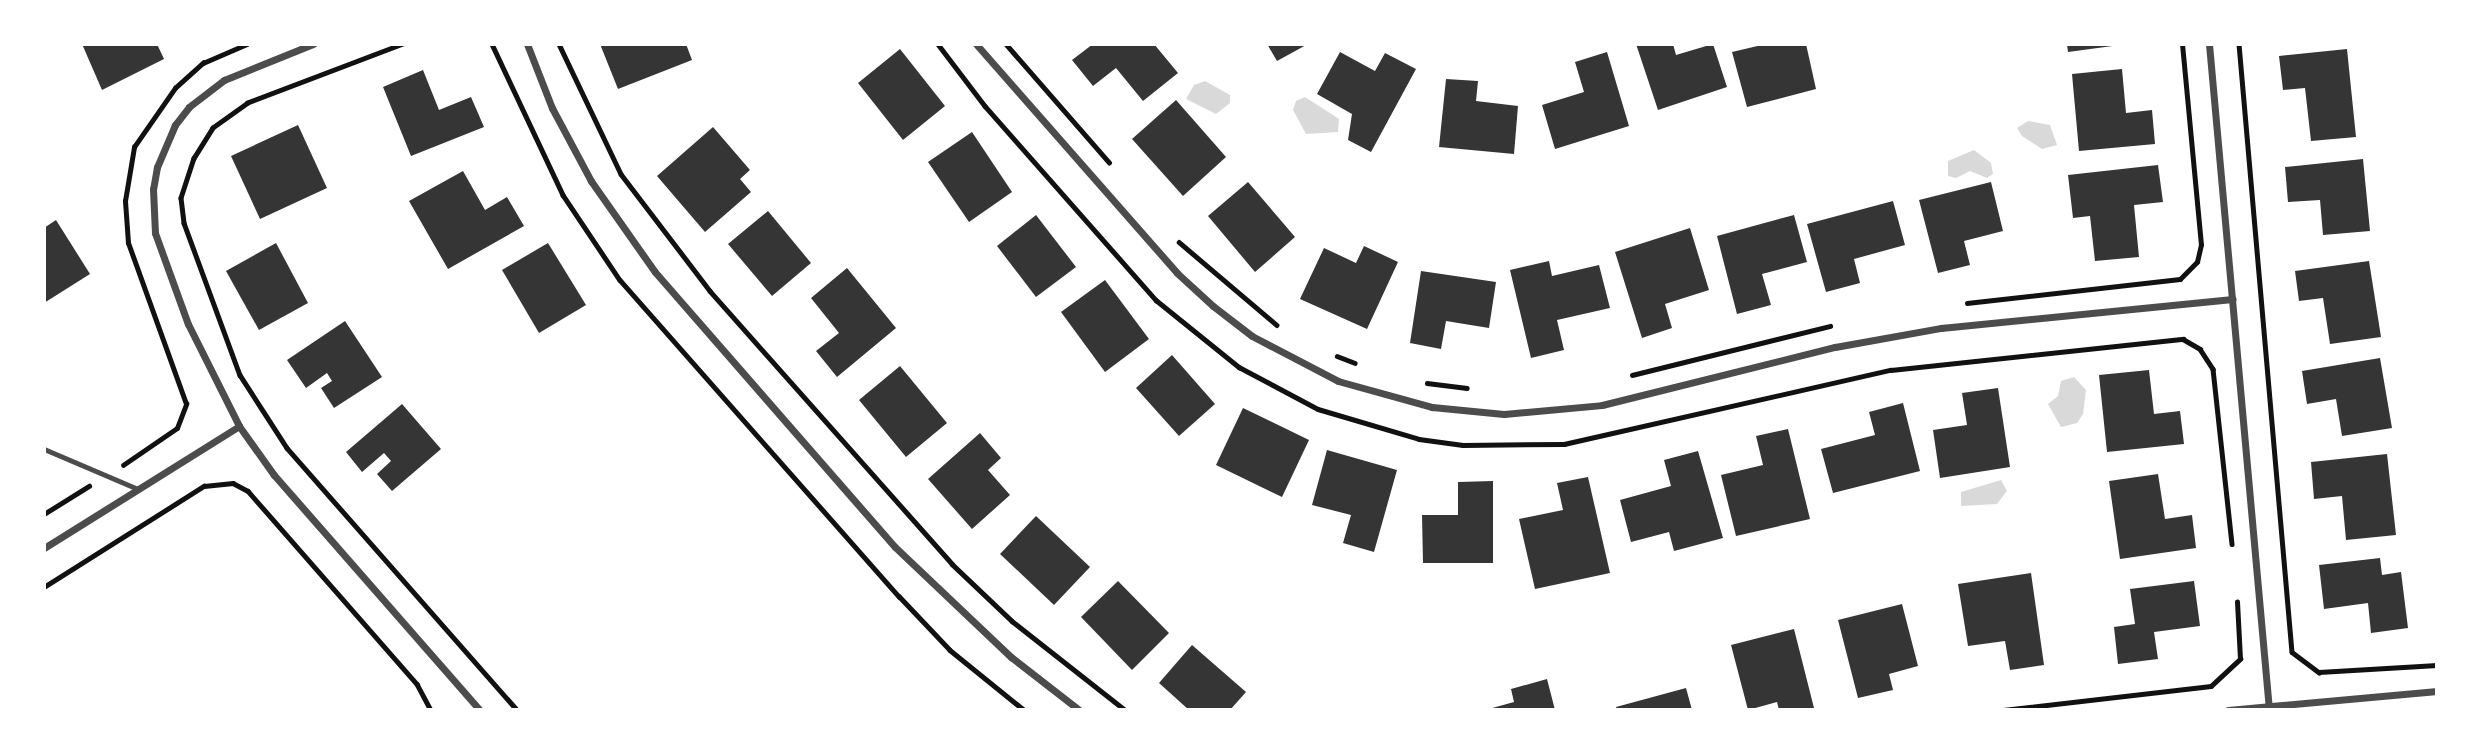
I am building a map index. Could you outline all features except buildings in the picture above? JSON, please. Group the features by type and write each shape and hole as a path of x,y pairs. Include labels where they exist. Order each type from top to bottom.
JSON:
{"street":[{"path":"313,44 244,70 205,92 175,125 153,188 155,233 212,379 239,426 274,475 480,710"},
{"path":"527,44 552,108 591,181 655,272 904,556 1011,657 1079,710"},
{"path":"976,44 1177,273 1213,306 1252,336 1338,381 1432,407 1504,414 1602,405 1835,347 1941,328 2233,299"},
{"path":"2209,44 2269,708"},
{"path":"44,548 239,426"},
{"path":"2228,710 2437,691"}],"lane":[{"path":"44,449 138,489"}],"path":[{"path":"402,44 248,103 213,128 194,158 181,198 184,223 240,375 287,448 517,710"},
{"path":"492,44 563,195 620,280 899,596 950,650 1024,710"},
{"path":"559,44 621,174 710,291 953,565 1012,621 1125,710"},
{"path":"939,44 985,106 1156,300 1240,367 1318,409 1419,439 1463,445 1564,444 1891,370 2183,339 2200,349 2213,369 2232,549"},
{"path":"1006,44 1119,173"},
{"path":"1462,44 1513,44"},
{"path":"1954,305 2180,279 2197,262 2201,245 2182,44"},
{"path":"2239,44 2292,652 2319,672 2437,665"},
{"path":"1172,234 1282,329"},
{"path":"1618,379 1834,325"},
{"path":"1328,353 1367,367"},
{"path":"1422,383 1473,389"},
{"path":"44,587 204,486 233,483 248,491 417,684 432,710"},
{"path":"2003,710 2211,686 2240,659 2236,587"}],"shaded area":[{"path":"1205,81 1230,95 1230,103 1216,114 1186,99 1194,85"},
{"path":"1305,97 1339,119 1338,132 1306,134 1293,110 1296,101"},
{"path":"2028,121 2050,125 2057,145 2042,149 2022,136 2017,128"},
{"path":"1974,150 1991,163 1993,174 1987,178 1970,171 1956,178 1948,176 1948,161"},
{"path":"2074,377 2086,390 2083,414 2077,423 2061,427 2048,404 2058,396 2061,381"},
{"path":"2001,480 2007,491 1997,504 1961,506 1961,492"}]}
